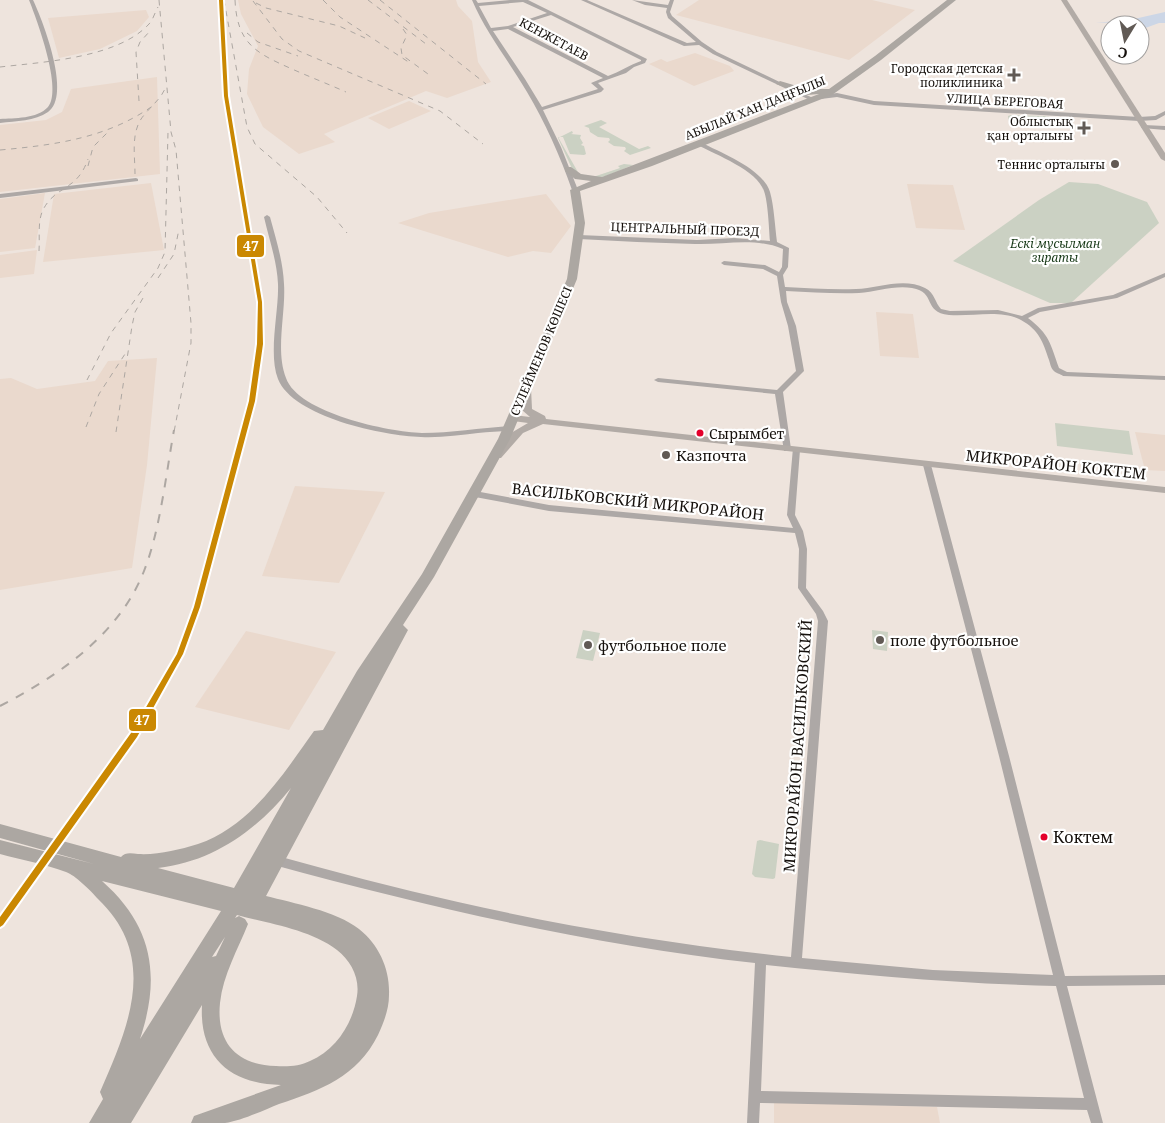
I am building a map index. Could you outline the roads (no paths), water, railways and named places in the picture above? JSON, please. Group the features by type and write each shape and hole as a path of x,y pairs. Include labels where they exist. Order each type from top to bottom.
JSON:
{"highway":[{"name":"АБЫЛАЙ ХАН ДАҢҒЫЛЫ","path":"575,190 782,112 845,83 952,0"},
{"path":"780,84 815,92 827,90 845,83"},
{"path":"841,96 838,92 845,83"},
{"path":"780,84 798,98 794,105 782,112"},
{"path":"568,169 576,176 588,179 623,173"},
{"path":"579,218 581,203 584,198 600,185 623,173"},
{"name":"СҮЛЕЙМЕНОВ КӨШЕСІ","path":"410,606 475,494 511,423 567,294 572,279 579,237 579,218 575,190"},
{"path":"0,831 80,861 133,861 174,858 205,849 236,832 256,816 281,789 410,606"},
{"path":"98,1123 217,934 269,858 410,606"},
{"path":"287,915 339,942 352,952 362,968 366,992 361,1020 352,1036 339,1051 312,1069 281,1076 258,1075 239,1067 225,1057 213,1038 209,1011 211,997 239,924 269,858 362,674"},
{"path":"0,847 80,861 287,915 338,926 353,935 366,948 374,963 380,982 380,1002 377,1017 369,1035 346,1063 331,1074 311,1084 201,1123"},
{"path":"80,861 126,918 137,941 143,974 141,1009 130,1045 98,1123"},
{"path":"120,1123 239,924"}],"main road":[{"path":"1064,0 1165,159"},
{"path":"527,384 526,406 530,414 540,418 577,425"},
{"path":"511,423 577,425"},
{"path":"490,464 523,428 535,424 577,425"},
{"name":"МИКРОРАЙОН КОКТЕМ","path":"577,425 1165,490"}],"street":[{"path":"0,121 34,116 51,108 56,96 40,18 31,0"},
{"path":"475,3 524,0 642,58 643,62 632,66 624,72 594,83 601,89 599,91 539,110"},
{"path":"586,1 597,0"},
{"path":"634,0 645,4 669,7"},
{"path":"672,0 668,12 670,17 700,43 725,58 815,98"},
{"path":"586,1 686,45 692,46 700,43"},
{"name":"СҮЛЕЙМЕНОВ КӨШЕСІ","path":"475,3 489,30 539,110 568,169 575,190"},
{"path":"509,26 552,13"},
{"name":"КЕНЖЕТАЕВ","path":"489,30 509,26 608,78"},
{"name":"УЛИЦА БЕРЕГОВАЯ","path":"815,98 841,96 889,104 1139,119"},
{"path":"1139,119 1156,118 1165,113"},
{"path":"1144,127 1165,128"},
{"name":"ЦЕНТРАЛЬНЫЙ ПРОЕЗД","path":"579,237 697,242 734,240 774,243 767,191 760,179 751,171 700,144"},
{"path":"0,196 136,180"},
{"path":"267,216 278,259 281,285 280,370 285,388 289,393 324,413 358,424 404,433 443,435 511,423"},
{"path":"658,380 779,392 800,371 792,326 784,302 780,274 785,267 786,248 774,243"},
{"path":"724,263 765,266 780,274"},
{"path":"1023,318 1038,310 1115,297 1165,275"},
{"path":"782,289 858,292 889,286 913,286 928,292 932,296 935,307 944,312 998,312 1023,318 1038,328 1044,336 1056,369 1071,375 1165,378"},
{"name":"МИКРОРАЙОН ВАСИЛЬКОВСКИЙ","path":"779,392 792,449 791,515 799,531 804,552 802,588 820,613 823,621 796,963"},
{"path":"926,464 1004,756 1097,1123"},
{"name":"ВАСИЛЬКОВСКИЙ МИКРОРАЙОН","path":"475,494 549,508 799,531"},
{"path":"269,858 413,896 510,919 622,939 761,959 968,977 1060,981 1165,980"},
{"path":"753,1123 761,959"},
{"path":"755,1097 1092,1104"}],"water":[{"path":"1165,12 1165,23 1150,26 1150,15"}],"railway":[{"path":"159,0 171,132 176,150 191,323 191,343 174,432"},
{"path":"224,0 247,127 255,144 317,197 347,233"},
{"path":"235,0 237,15 244,37 259,52 268,58 346,92"},
{"path":"323,0 340,17 410,63"},
{"path":"368,0 426,44"},
{"path":"380,0 486,84"},
{"path":"253,1 282,39 299,51 440,111 483,144"},
{"path":"256,3 266,8 339,26 365,38"},
{"path":"0,67 79,56 119,44 149,24 158,7"},
{"path":"403,29 407,35 401,48 402,55 428,74"},
{"path":"139,101 136,52 140,42 150,31"},
{"path":"247,33 258,42 298,56"},
{"path":"152,106 166,86"},
{"path":"0,150 41,146 80,138 118,125 152,106"},
{"path":"135,174 134,142 137,127 140,120 152,106"},
{"path":"87,380 111,333 158,268 165,252 168,132"},
{"path":"88,166 93,147 107,133"},
{"path":"39,251 40,223 44,208 55,195 73,183 88,159"},
{"path":"158,278 174,254 179,229"},
{"path":"116,432 132,326 135,312 143,298"},
{"path":"86,427 99,394 125,354"},
{"path":"0,706 43,681 84,651 103,634 133,594 150,555 162,502 174,430"}],"place":[{"name":"Городская детская поликлиника","path":"1014,75"},
{"name":"Облыстық қан орталығы","path":"1084,128"},
{"name":"Теннис орталығы","path":"1115,164"},
{"name":"Сырымбет","path":"700,433"},
{"name":"Казпочта","path":"666,455"},
{"name":"поле футбольное","path":"880,640"},
{"name":"футбольное поле","path":"588,645"},
{"name":"Коктем","path":"1044,837"}],"park label":[{"name":"Ескі мұсылман зираты","path":"1055,250"}]}
